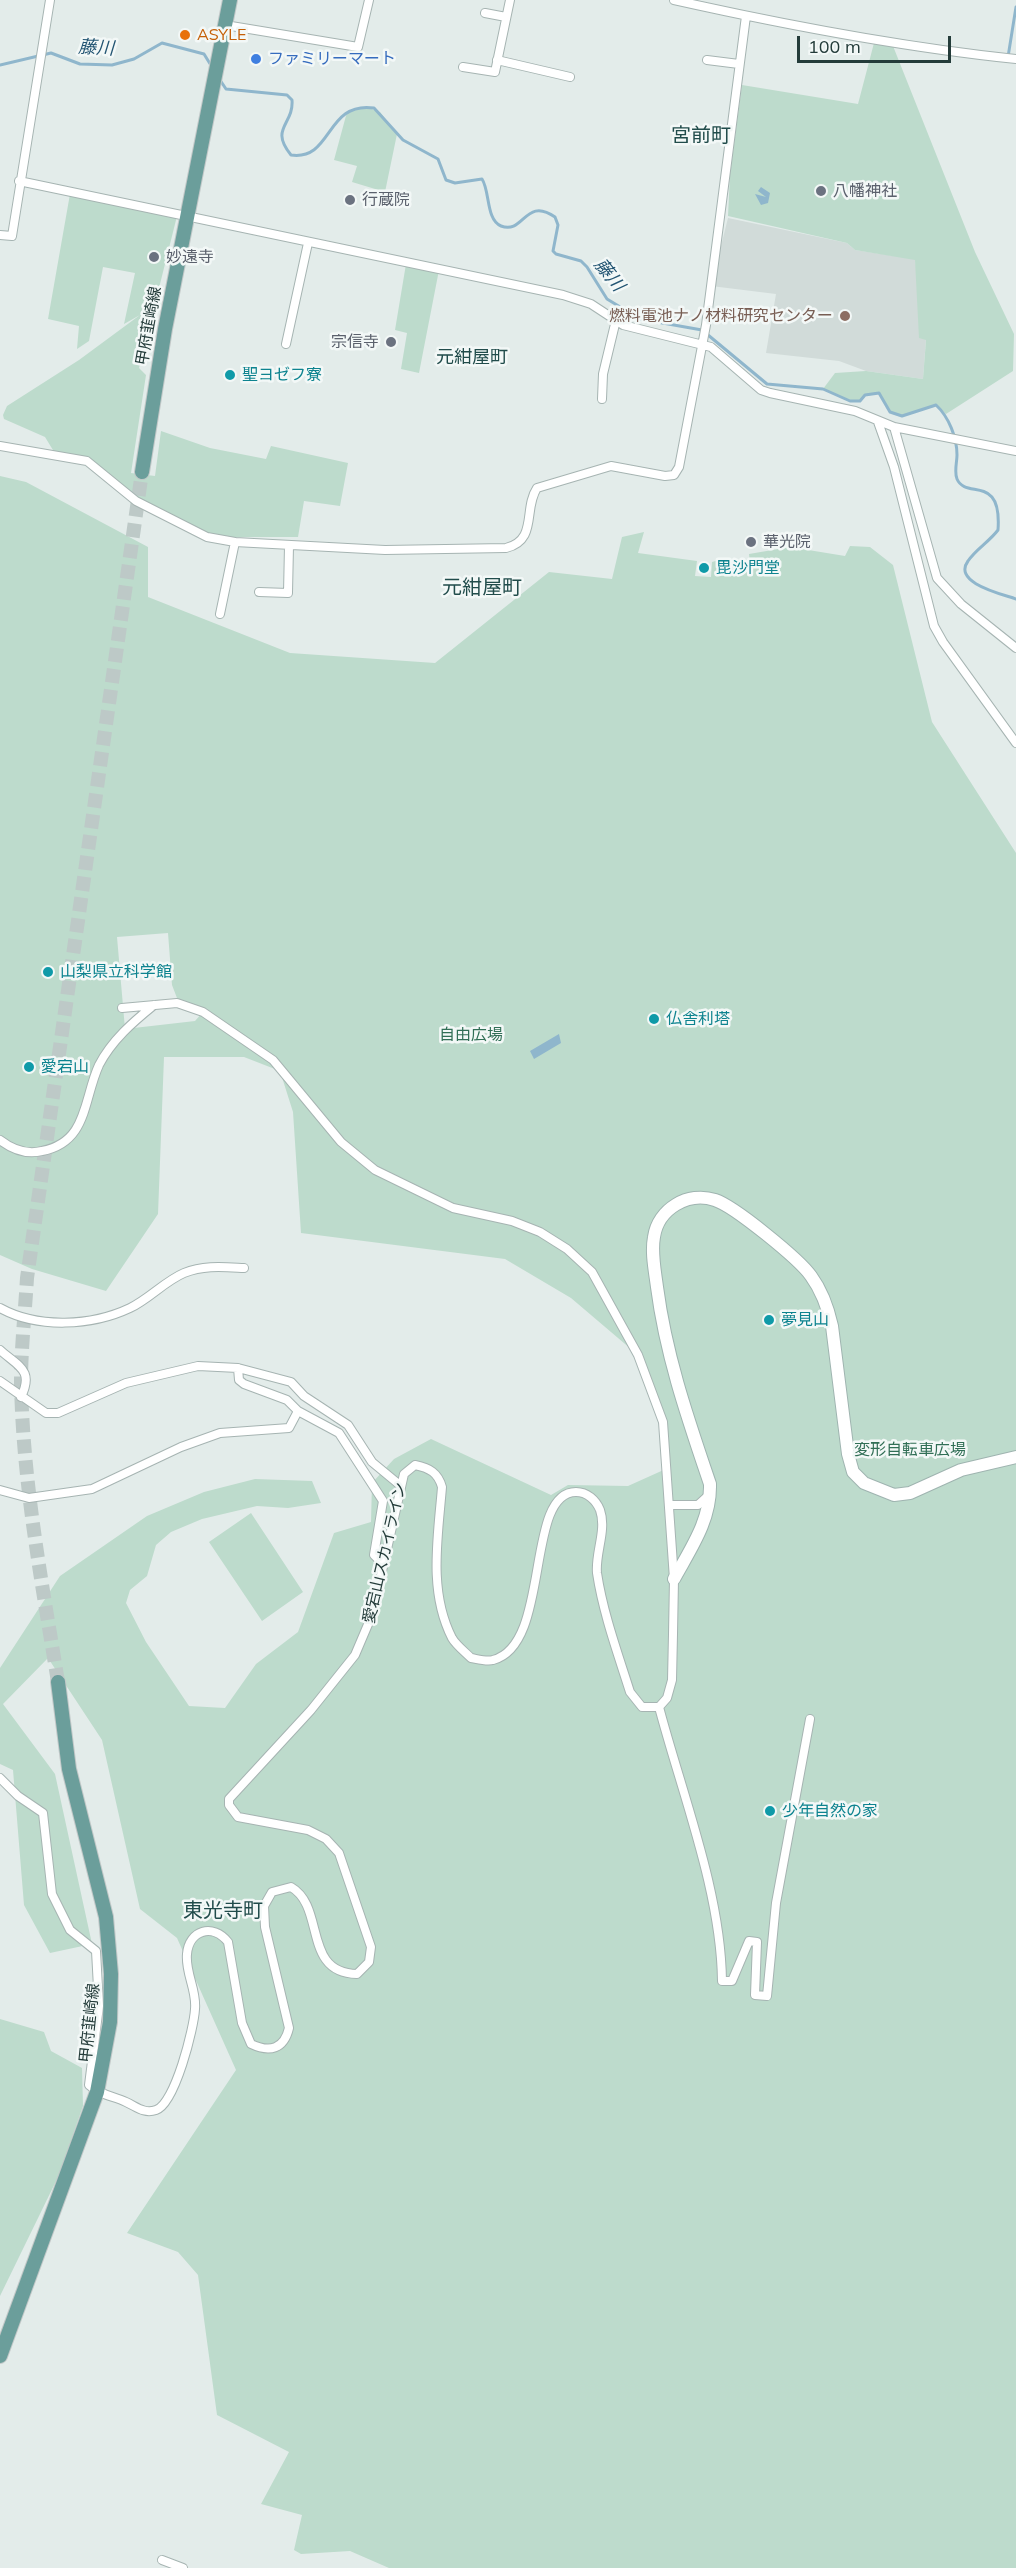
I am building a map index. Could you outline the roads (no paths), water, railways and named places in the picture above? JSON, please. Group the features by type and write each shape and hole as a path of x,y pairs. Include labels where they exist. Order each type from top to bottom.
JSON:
{"main road":[{"path":"225,25 230,0"},
{"name":"甲府韮崎線","path":"142,472 186,215 225,25"},
{"path":"674,1579 707,1517 711,1494 711,1484 669,1356 654,1261 654,1237 659,1223 668,1210 689,1199 716,1200 802,1264 812,1277 827,1305 832,1326 848,1454 853,1472 864,1483 894,1495 910,1493 961,1470 1016,1457"},
{"name":"甲府韮崎線","path":"0,2356 97,2092 110,2022 111,1974 106,1917 69,1769 58,1682"}],"street":[{"path":"0,235 12,236 19,181 50,0"},
{"path":"225,25 358,47 369,0"},
{"path":"463,67 495,72 510,0"},
{"path":"674,0 746,16 898,43 1016,60"},
{"path":"485,13 506,17"},
{"path":"0,446 87,461 136,501 207,537 235,542 289,546 385,550 506,548 514,546 527,533 533,494 537,489 611,466 664,476 674,475 679,467 706,325 746,16"},
{"path":"497,60 570,77"},
{"path":"707,60 740,64"},
{"path":"19,181 563,295 591,304 623,325 703,342 760,390 855,411 894,427 1016,451"},
{"path":"286,344 308,243"},
{"path":"602,399 603,374 616,320"},
{"path":"878,422 894,466 934,626 943,642 1016,742"},
{"path":"894,427 937,578 961,604 1016,648"},
{"path":"220,614 235,542"},
{"path":"259,592 288,593 289,546"},
{"path":"123,1008 177,1003 204,1012 235,1031 273,1060 341,1142 375,1170 453,1208 512,1221 540,1232 567,1249 592,1272 638,1355 663,1422 674,1579 672,1680 667,1698 659,1707 711,1891 722,1981 732,1981 749,1941 757,1942 755,1995 767,1996 776,1903 810,1719"},
{"path":"0,1140 20,1152 33,1154 65,1143 77,1131 99,1066 106,1054 125,1029 154,1005"},
{"path":"0,1308 9,1314 49,1323 101,1319 131,1308 182,1274 206,1266 243,1268"},
{"path":"0,1350 25,1373 28,1383 21,1397"},
{"path":"0,1381 46,1413 58,1413 126,1383 198,1366 238,1368 291,1382 304,1396 348,1425 372,1462 401,1485"},
{"path":"238,1368 239,1380 244,1384 287,1400 298,1412 339,1432 383,1501 374,1555 383,1564"},
{"path":"0,1490 29,1498 92,1489 181,1447 220,1433 289,1428 298,1412"},
{"name":"愛宕山スカイライン","path":"97,2092 142,2111 156,2110 166,2104 185,2055 195,2009 195,1995 187,1965 187,1952 196,1934 202,1930 221,1933 228,1942 242,2024 251,2044 272,2050 286,2040 289,2028 263,1914 272,1892 291,1887 298,1891 303,1899 316,1939 330,1966 340,1973 357,1974 369,1962 371,1947 345,1867 333,1846 308,1830 238,1817 229,1805 229,1799 311,1710 356,1656 372,1615 404,1474 415,1465 425,1467 439,1476 442,1487 435,1560 439,1598 453,1638 471,1658 492,1661 509,1652 523,1634 550,1510 567,1493 586,1494 593,1499 600,1511 602,1530 597,1572 630,1692 642,1707 659,1707"},
{"path":"670,1505 698,1505 711,1494"},
{"path":"0,1778 18,1796 43,1813 52,1894 70,1930 96,1951 99,2006 88,2085 97,2092"},
{"path":"162,2560 183,2568"}],"water":[{"path":"761,187 770,193 768,203 761,205 755,194 766,197 758,191"},
{"path":"559,1034 561,1043 534,1059 530,1051"}],"waterway":[{"path":"1008,57 1016,7"},
{"name":"藤川","path":"0,65 51,53 80,64 112,65 134,59 162,43 204,54 212,67"},
{"name":"藤川","path":"220,80 226,89 287,95 292,100 290,115 282,132 282,139 291,155 305,154 315,149 346,113 358,108 374,108 403,140 438,159 446,180 455,183 482,179 496,223 509,227 537,211 555,217 558,225 553,251 556,254 581,261 607,299 640,319 702,330 767,384 823,389 850,401 860,401 865,395 879,393 890,412 902,416 936,405 945,415 954,435 957,448 957,479 968,488 989,494 995,501 998,512 998,530 968,561 965,569 967,576 990,591 1016,599"}],"tunnel":[{"path":"58,1682 34,1533 25,1458 21,1383 23,1330 27,1278 142,472"}],"place":[{"name":"ASYLE","path":"185,35"},
{"name":"ファミリーマート","path":"256,59"},
{"name":"八幡神社","path":"821,191"},
{"name":"行蔵院","path":"350,200"},
{"name":"妙遠寺","path":"154,257"},
{"name":"燃料電池ナノ材料研究センター","path":"845,316"},
{"name":"宗信寺","path":"391,342"},
{"name":"聖ヨゼフ寮","path":"230,375"},
{"name":"華光院","path":"751,542"},
{"name":"毘沙門堂","path":"704,568"},
{"name":"山梨県立科学館","path":"48,972"},
{"name":"仏舎利塔","path":"654,1019"},
{"name":"愛宕山","path":"29,1067"},
{"name":"夢見山","path":"769,1320"},
{"name":"少年自然の家","path":"770,1811"}],"district":[{"name":"宮前町","path":"701,136"},
{"name":"元紺屋町","path":"472,358"},
{"name":"元紺屋町","path":"482,588"},
{"name":"東光寺町","path":"223,1911"}],"park label":[{"name":"自由広場","path":"471,1035"},
{"name":"変形自転車広場","path":"910,1450"}]}
